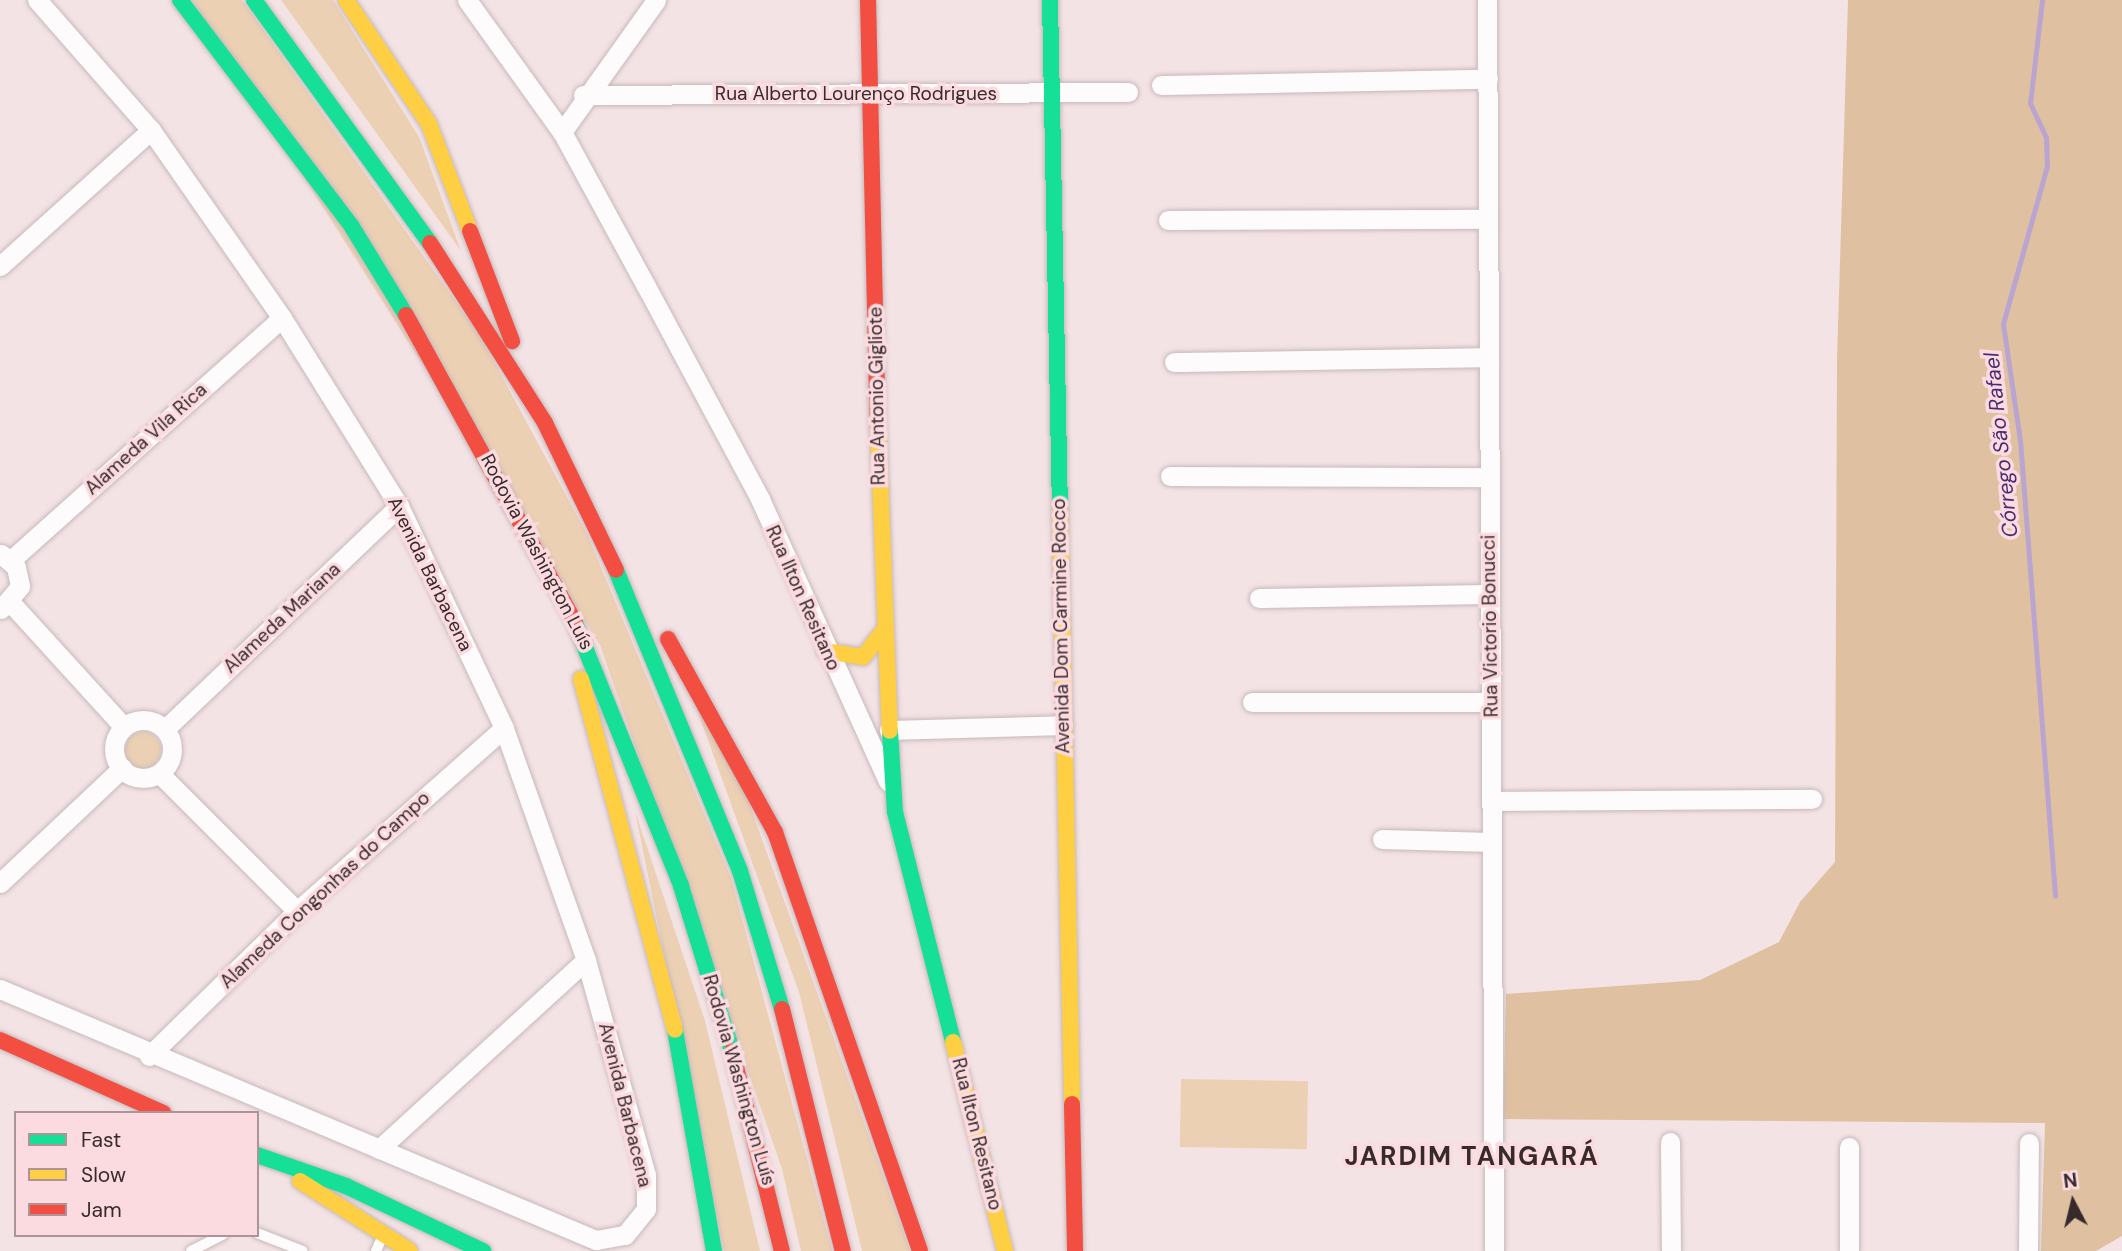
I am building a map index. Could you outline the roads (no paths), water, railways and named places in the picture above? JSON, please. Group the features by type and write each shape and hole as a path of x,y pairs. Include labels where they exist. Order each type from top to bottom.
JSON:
{"main road":[{"name":"Rodovia Washington Luís","path":"180,0 352,227 447,382 565,598 644,782 724,1017 782,1251"},
{"path":"254,0 374,159 545,423"},
{"path":"346,0 429,124 545,423 597,526 740,871 795,1051 843,1251"},
{"name":"Rua Antonio Gigliote","path":"868,0 883,631 893,792"},
{"name":"Avenida Dom Carmine Rocco","path":"1050,0 1075,1251"},
{"path":"518,515 581,680 681,1050 702,1143 714,1251"},
{"path":"597,526 747,773 775,832 920,1251"},
{"path":"825,651 863,657 883,631"},
{"name":"Rua Ilton Resitano","path":"893,792 901,847 1005,1251"},
{"path":"0,1040 159,1111"},
{"path":"265,1158 428,1222 483,1251"},
{"path":"265,1158 410,1251"},
{"path":"383,1235 397,1218 428,1222"}],"street":[{"name":"Avenida Barbacena","path":"37,0 152,130 282,318 399,506 503,728 586,960 646,1175 646,1209 634,1229 596,1240 379,1149"},
{"name":"Rua Ilton Resitano","path":"467,0 562,132 760,499 825,651 893,792"},
{"path":"562,132 583,95 656,0"},
{"name":"Rua Victorio Bonucci","path":"1487,0 1494,1251"},
{"path":"1161,85 1488,79"},
{"name":"Rua Alberto Lourenço Rodrigues","path":"583,95 869,96 1128,92"},
{"path":"0,266 152,130"},
{"path":"1168,220 1488,219"},
{"name":"Alameda Vila Rica","path":"5,557 282,318"},
{"path":"1174,362 1488,357"},
{"path":"1170,476 1488,477"},
{"name":"Alameda Mariana","path":"164,729 399,506"},
{"path":"5,557 20,576 6,606 124,727"},
{"path":"1259,598 1489,594"},
{"path":"1252,702 1491,702"},
{"path":"140,720 164,729 172,754 160,774 138,777 122,768 115,743 124,727 140,720"},
{"path":"889,730 1063,725"},
{"name":"Alameda Congonhas do Campo","path":"149,1056 297,911 503,728"},
{"path":"0,883 122,768"},
{"path":"160,774 297,911"},
{"path":"1492,801 1812,799"},
{"path":"1382,839 1491,842"},
{"path":"0,989 149,1056 379,1149 586,960"},
{"path":"1670,1142 1671,1251"},
{"path":"2028,1251 2029,1143"},
{"path":"1849,1147 1849,1251"}],"lane":[{"path":"259,1234 303,1251"},
{"path":"376,1251 383,1235"},
{"path":"191,1251 219,1237"}],"waterway":[{"name":"Córrego São Rafael","path":"2042,0 2030,103 2046,138 2047,166 2003,324 2020,440 2055,896"}],"district":[{"name":"JARDIM TANGARÁ","path":"1472,1157"}]}
